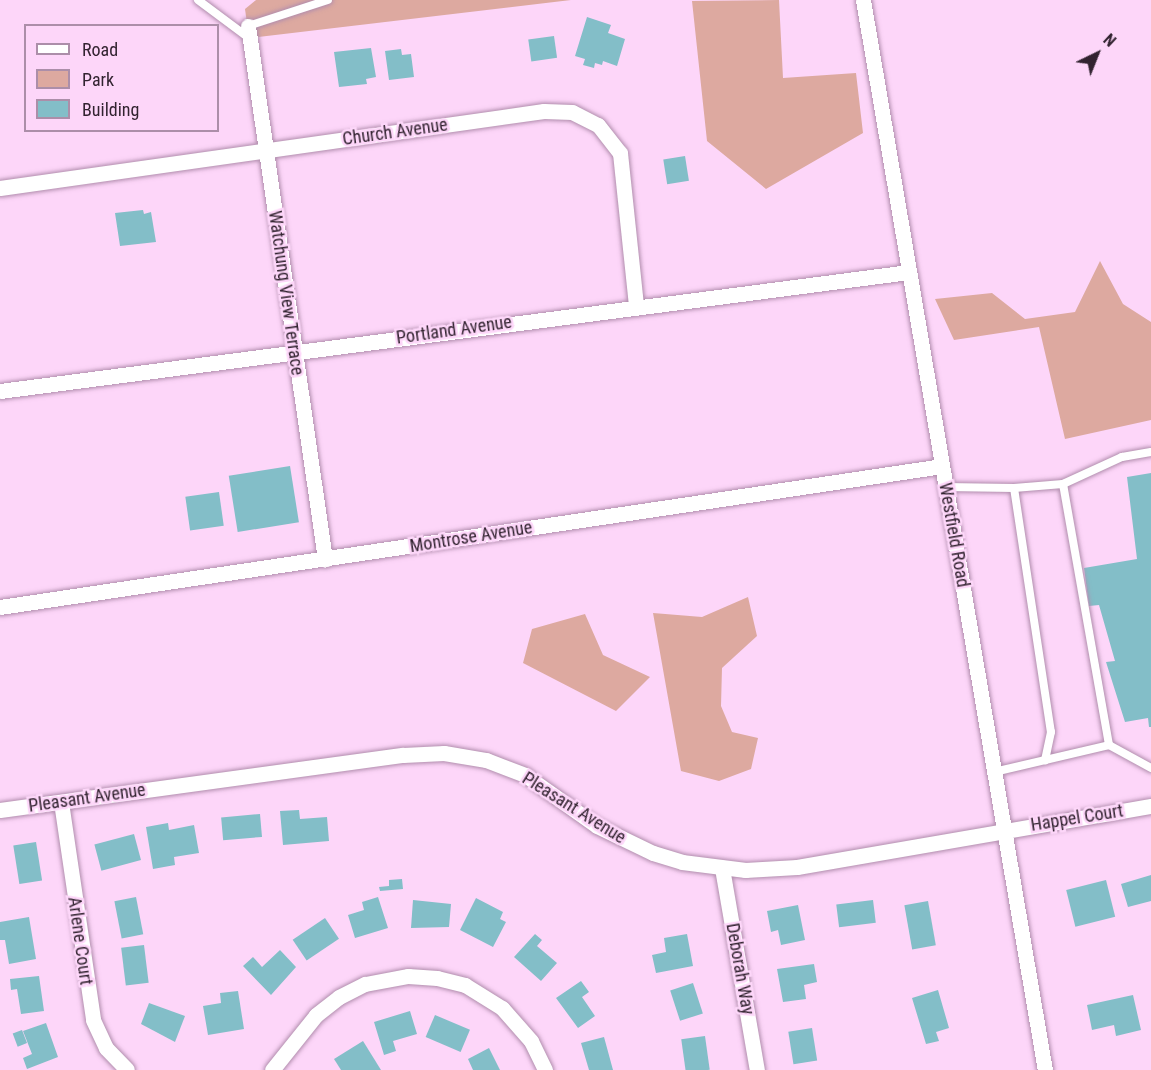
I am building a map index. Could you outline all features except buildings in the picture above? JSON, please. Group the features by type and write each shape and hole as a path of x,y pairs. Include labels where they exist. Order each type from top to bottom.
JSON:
{"street":[{"name":"Westfield Road","path":"863,0 1044,1070"},
{"name":"Watchung View Terrace","path":"248,32 325,559"},
{"name":"Church Avenue","path":"0,188 544,111 565,111 586,117 609,135 624,167 636,306"},
{"name":"Portland Avenue","path":"0,391 909,272"},
{"name":"Montrose Avenue","path":"0,607 942,466"},
{"name":"Pleasant Avenue","path":"0,810 403,755 455,754 486,760 525,775 624,841 682,862 722,868 797,867 1004,830"},
{"name":"Arlene Court","path":"61,801 93,1020 106,1048 127,1070"},
{"name":"Happel Court","path":"1004,830 1151,806"},
{"name":"Deborah Way","path":"722,868 758,1070"},
{"path":"272,1070 316,1015 339,997 365,984 408,976 458,983 502,1008 531,1041 544,1070"}],"lane":[{"path":"198,0 248,32 328,0"},
{"path":"945,487 1014,488 1063,484 1122,457 1151,452"},
{"path":"1063,484 1109,745"},
{"path":"1014,488 1051,732 1045,760"},
{"path":"994,772 1109,745 1151,768"}],"green space":[{"path":"256,0 571,0 249,38 245,9"},
{"path":"779,0 783,78 856,73 863,133 766,189 707,141 692,1"},
{"path":"1100,261 1123,304 1151,322 1151,420 1065,439 1039,327 954,340 935,299 992,293 1025,319 1075,312"},
{"path":"748,597 757,636 722,668 721,706 732,732 758,738 751,769 719,781 681,771 653,613 702,617"},
{"path":"585,614 603,655 650,677 616,711 523,663 532,629"}]}
